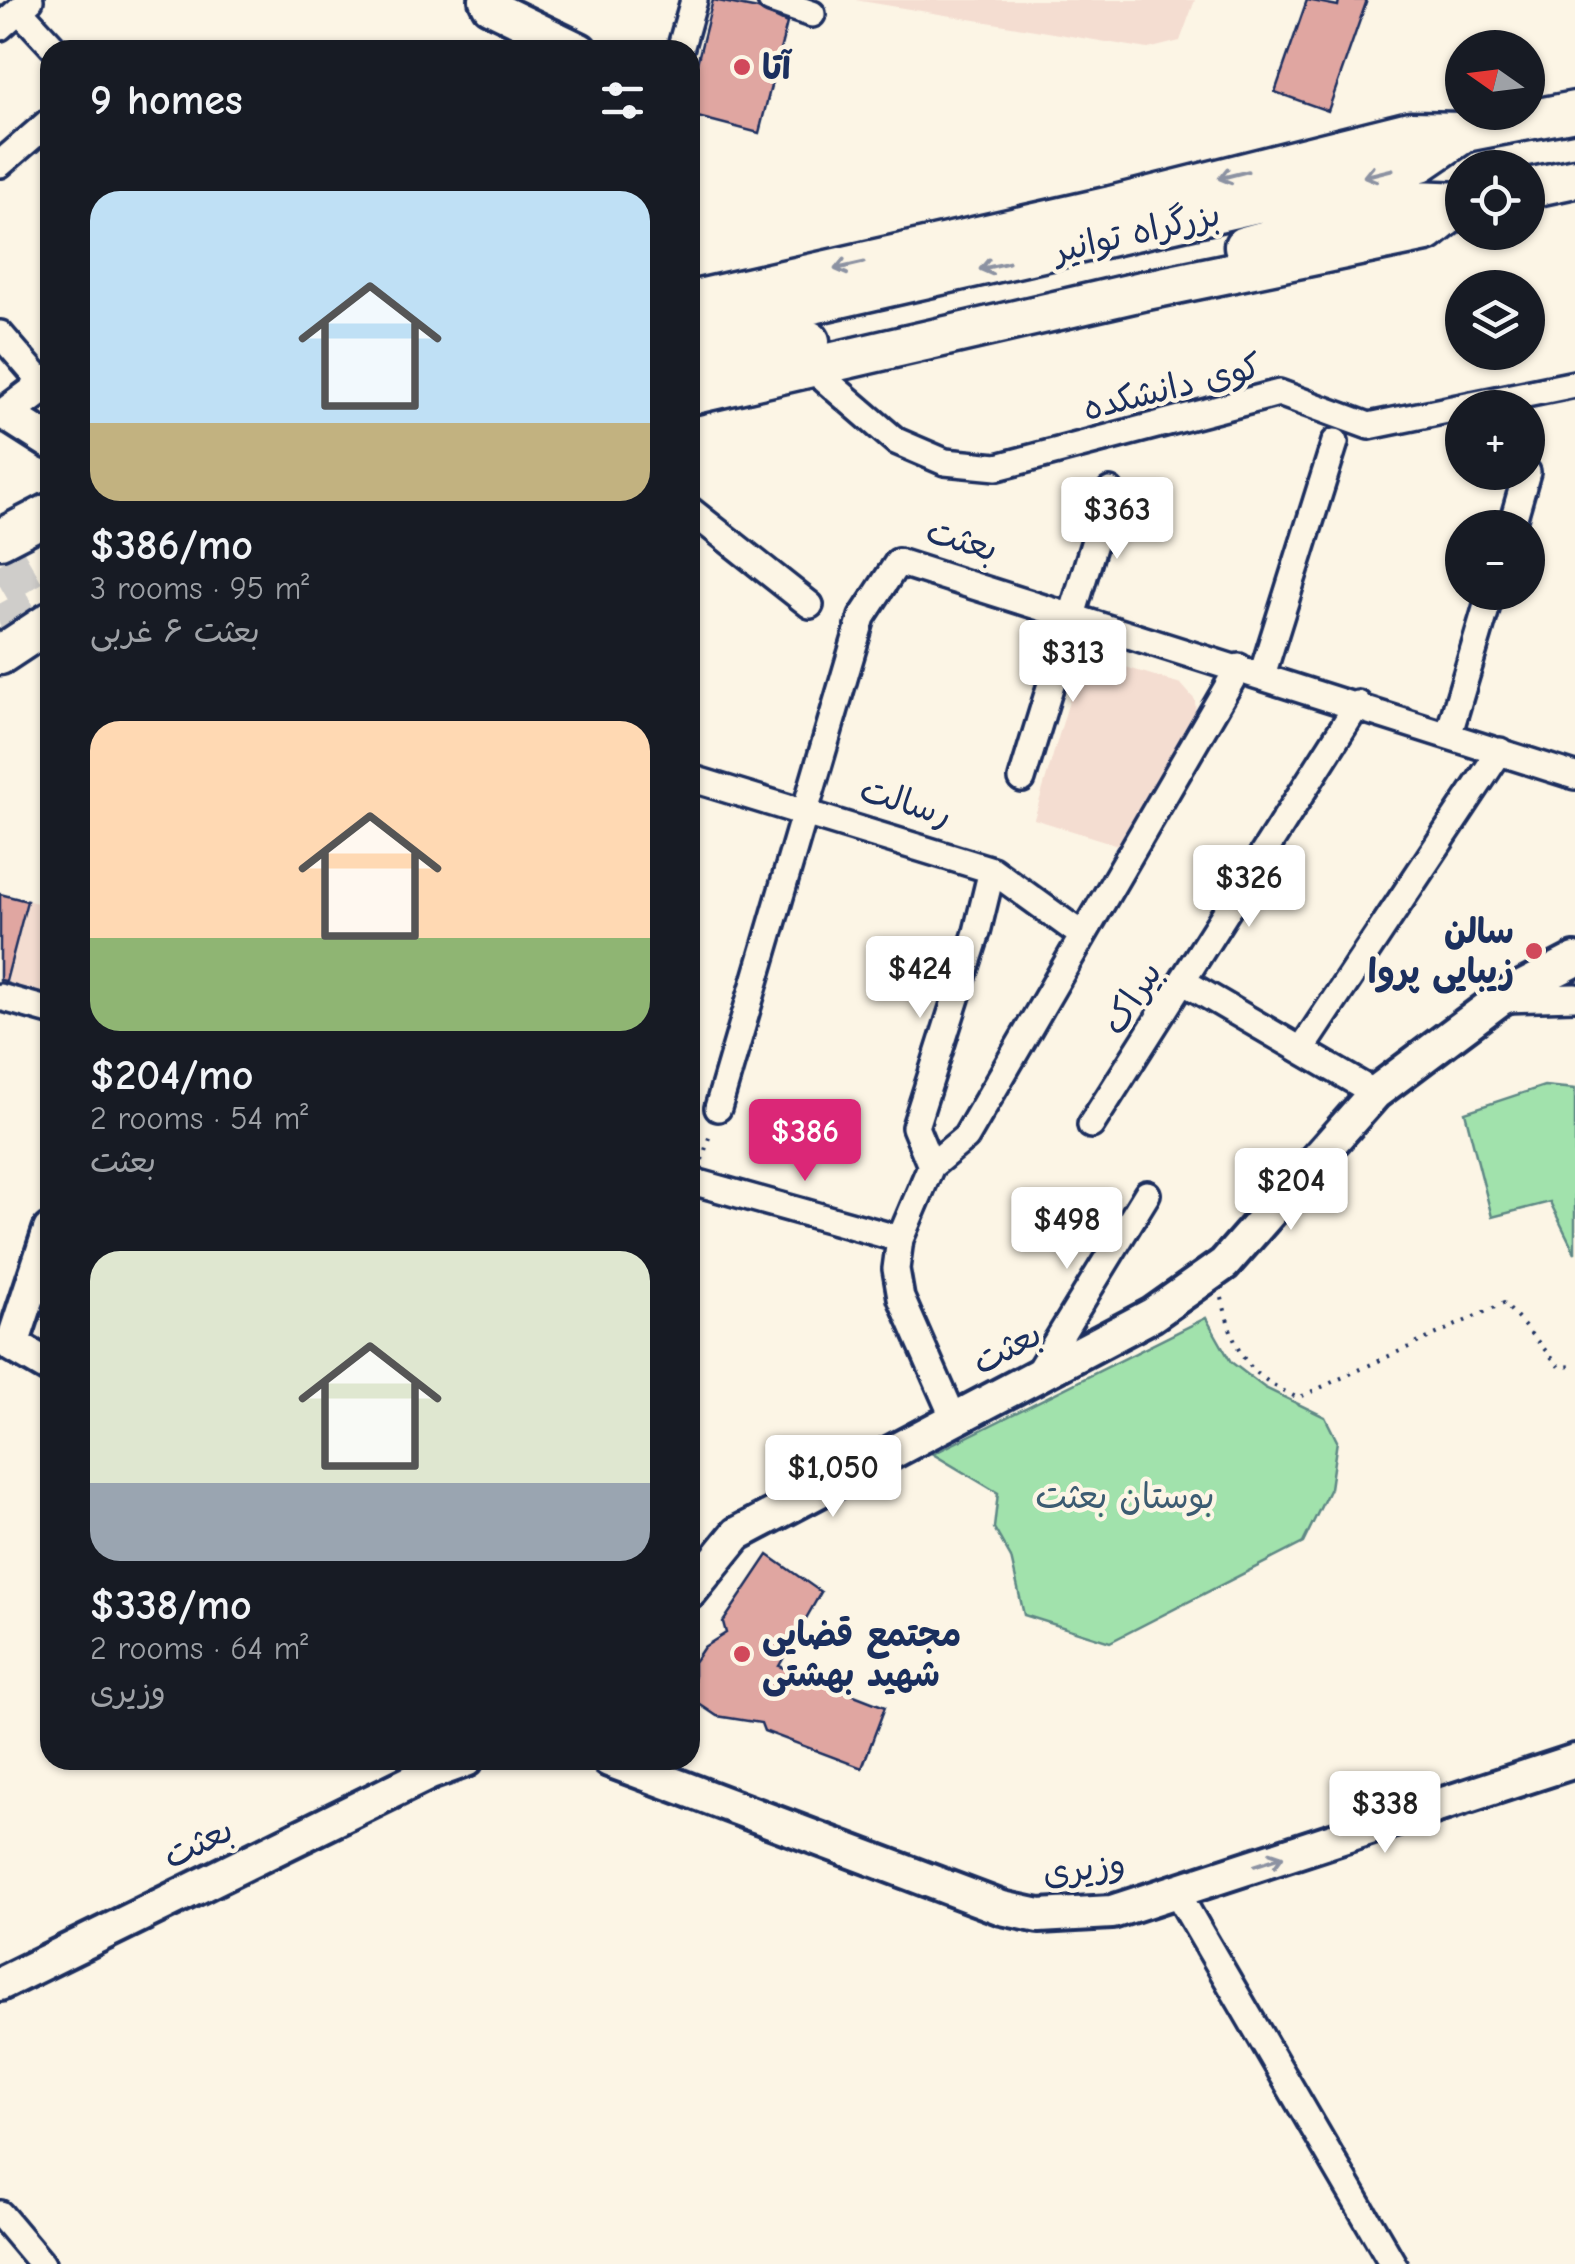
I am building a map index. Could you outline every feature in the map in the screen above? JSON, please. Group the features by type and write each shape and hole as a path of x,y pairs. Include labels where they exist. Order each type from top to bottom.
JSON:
{"highway":[{"name":"بزرگراه توانیر","path":"700,330 999,265 1421,162 1465,132 1575,111"},
{"path":"700,299 1112,206 1410,131 1465,132"},
{"path":"1545,184 1575,178"},
{"name":"بزرگراه توانیر","path":"700,365 1235,248 1415,200 1445,202"},
{"path":"700,394 1142,290 1428,232 1445,218"},
{"path":"4,537 40,518"},
{"path":"4,537 40,536"},
{"path":"0,654 40,628"}],"main road":[{"path":"486,0 489,6 559,40"},
{"path":"40,388 2,412 40,436"},
{"name":"بعثت","path":"700,1579 736,1534 1152,1315 1215,1270 1375,1092 1500,999 1575,960"},
{"path":"40,1255 6,1342 40,1361"},
{"name":"وزیری","path":"636,1770 1002,1908 1071,1917 1112,1912 1575,1761"},
{"name":"بعثت","path":"0,1984 426,1770"}],"street":[{"path":"683,40 694,0"},
{"path":"770,0 812,14"},
{"path":"16,13 45,40"},
{"path":"0,164 40,130"},
{"path":"0,334 40,376"},
{"name":"کوی دانشکده","path":"810,367 896,441 944,462 998,467 1280,393 1368,426 1575,384"},
{"path":"955,1422 901,1298 896,1269 900,1239 931,1166 966,1136 1082,935 1250,671 1334,442"},
{"path":"1022,779 1110,491"},
{"path":"700,518 810,604"},
{"name":"بعثت","path":"805,813 862,617 898,562 1448,732 1575,776"},
{"path":"1448,732 1485,610"},
{"name":"بیراک","path":"1091,1126 1358,704"},
{"path":"1302,1049 1500,751"},
{"name":"رسالت","path":"700,781 992,870 1082,935"},
{"path":"718,1108 805,813"},
{"path":"931,1166 914,1126 977,932 992,870"},
{"path":"1184,982 1375,1092"},
{"path":"0,997 40,1008"},
{"path":"1500,999 1575,998"},
{"path":"700,1183 900,1239"},
{"path":"1034,1378 1148,1194"},
{"path":"1176,1891 1393,2264"},
{"path":"0,2214 42,2264"}],"path":[{"path":"700,1166 718,1108"},
{"path":"1215,1270 1238,1354 1265,1382 1298,1398 1504,1303 1560,1366 1575,1366"}],"shaded area":[{"path":"855,0 1195,0 1180,41 1148,49"},
{"path":"1083,654 1181,684 1195,700 1196,719 1121,846 1034,819"},
{"path":"0,894 40,904 40,998 0,988"}],"green space":[{"path":"1544,1086 1575,1089 1575,1253 1550,1202 1492,1217 1465,1112"},
{"name":"بوستان بعثت","path":"1206,1318 1231,1362 1265,1388 1325,1417 1337,1441 1330,1488 1303,1543 1110,1642 1024,1615 1011,1558 994,1528 998,1493 933,1454"}],"building":[{"path":"713,0 758,9 787,23 759,133 700,118 700,51"},
{"path":"1307,0 1338,6 1339,0 1367,0 1328,111 1275,92"},
{"path":"0,894 27,901 6,981 0,980"},
{"name":"مجتمع قضایی شهید بهشتی","path":"768,1555 821,1592 779,1666 885,1707 862,1768 764,1731 761,1723 717,1716 700,1705 700,1653 726,1633 723,1622"}],"tunnel":[{"path":"0,586 40,563"},
{"path":"0,625 40,603"}],"place":[{"name":"آتا","path":"742,67"},
{"name":"سالن زيبايى پروا","path":"1534,951"},
{"name":"مجتمع قضایی شهید بهشتی","path":"742,1654"}]}
